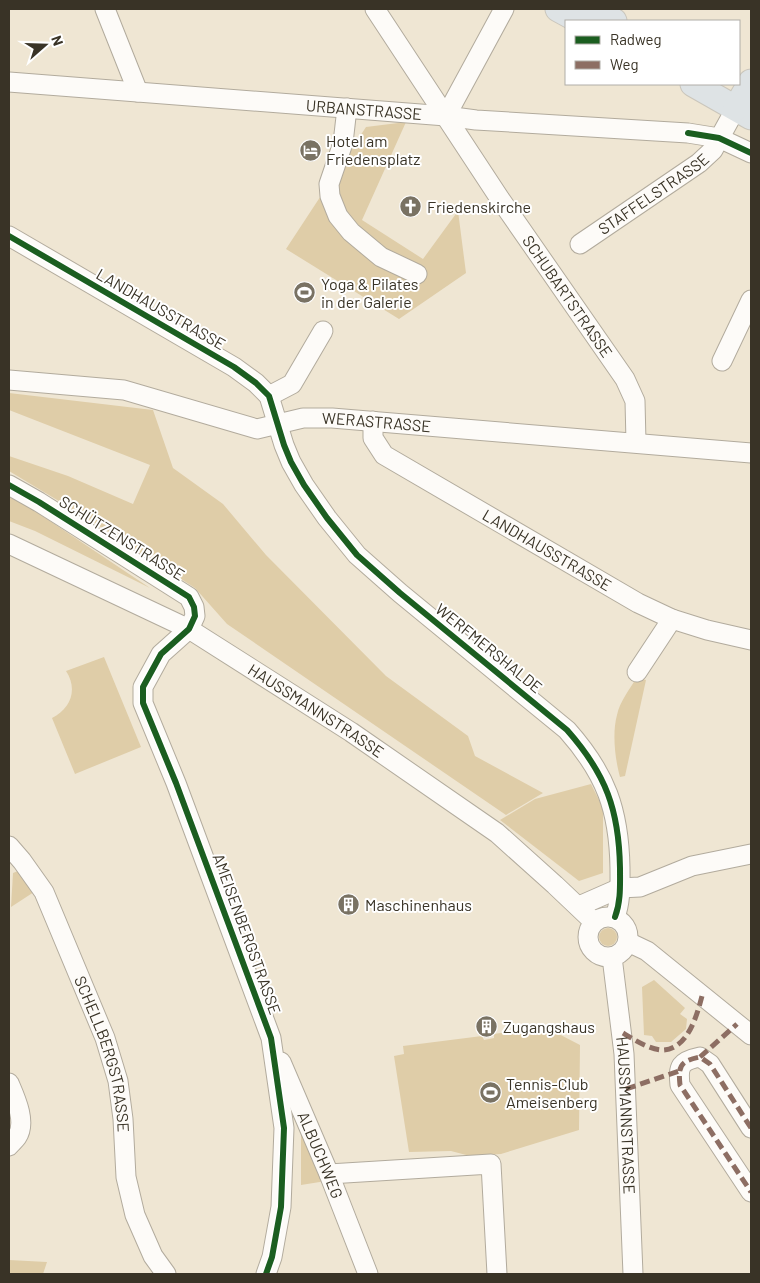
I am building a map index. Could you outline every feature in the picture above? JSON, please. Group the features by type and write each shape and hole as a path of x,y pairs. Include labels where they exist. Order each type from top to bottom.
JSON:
{"main road":[{"path":"558,9 578,20"},
{"path":"591,9 612,20"},
{"path":"697,85 744,96"}],"street":[{"path":"105,9 138,92"},
{"name":"SCHUBARTSTRASSE","path":"375,9 500,199 625,379 635,401 636,442"},
{"path":"446,116 504,9"},
{"name":"URBANSTRASSE","path":"9,82 446,116 476,120 688,133 720,138 751,153"},
{"name":"STAFFELSTRASSE","path":"580,244 699,163 713,150 744,96"},
{"path":"347,108 343,143 329,184 330,196 338,216 351,232 381,257 417,274"},
{"name":"LANDHAUSSTRASSE","path":"9,236 234,367 256,383 269,396"},
{"path":"722,361 751,300"},
{"path":"278,425 269,396 292,384 323,331"},
{"name":"WERASTRASSE","path":"9,380 124,390 258,429 303,418 373,421 751,453"},
{"name":"LANDHAUSSTRASSE","path":"373,421 373,438 384,455 603,584 672,619 707,630 751,640"},
{"name":"WERFMERSHALDE","path":"278,425 291,462 304,485 327,518 357,555 387,582 568,730 584,749 606,787 613,809 619,853 620,888 619,904 615,917"},
{"name":"SCHÜTZENSTRASSE","path":"9,485 189,597 194,607 195,616 189,629"},
{"name":"HAUSSMANNSTRASSE","path":"9,544 189,629 351,732 497,834 579,906 594,922"},
{"path":"637,672 672,619"},
{"name":"AMEISENBERGSTRASSE","path":"189,629 161,654 143,688 143,703 176,783 271,1038 284,1128 281,1207 272,1257 266,1274"},
{"name":"SCHELLBERGSTRASSE","path":"9,846 44,892 105,1038 118,1081 123,1119 126,1178 135,1215 153,1256 166,1274"},
{"path":"579,906 620,888 640,887 692,866 751,854"},
{"path":"604,916 615,917 622,921 626,927 628,942 625,949 619,954 612,957 604,957 592,949 588,935 594,922 604,916"},
{"path":"628,942 647,951 751,1035"},
{"name":"HAUSSMANNSTRASSE","path":"612,957 624,1054 633,1274"},
{"name":"ALBUCHWEG","path":"271,1038 329,1174 368,1274"},
{"path":"751,1128 710,1064 700,1057 684,1063 679,1071 680,1085 751,1192"},
{"path":"9,1083 21,1118 18,1136 9,1146"},
{"path":"329,1174 491,1164 497,1274"}],"shaded area":[{"path":"406,122 362,220 423,259 458,211 466,273 399,319 286,249 366,127"},
{"path":"9,393 153,410 173,468 223,504 266,555 386,676 468,736 475,756 543,793 506,815 227,624 195,588 87,518 9,471 9,456 68,476 133,504 150,465 9,410"},
{"path":"9,497 26,505 150,588 35,531 9,521"},
{"path":"104,657 141,747 75,774 52,718 64,709 71,698 72,685 66,671"},
{"path":"637,677 646,680 625,776 620,777 615,746 615,722 620,705"},
{"path":"591,784 603,808 603,873 579,881 500,820 535,799"},
{"path":"18,871 34,892 11,907 13,873"},
{"path":"608,928 614,931 617,937 614,943 608,946 602,943 599,937 602,931"},
{"path":"654,980 685,1008 680,1014 687,1019 686,1029 671,1042 656,1042 652,1036 644,1035 642,987"},
{"name":"Tennis-Club Ameisenberg","path":"531,1028 553,1031 580,1045 579,1130 501,1154 470,1156 451,1151 409,1152 394,1056 404,1054 403,1046 482,1036 484,1040 494,1038 494,1034"},
{"path":"303,1131 326,1181 301,1185 301,1134"},
{"path":"9,1260 47,1262 43,1274 9,1274"}],"marked path":[{"path":"623,1033 642,1044 658,1050 672,1048 679,1044 690,1030 702,996"},
{"path":"700,1057 737,1024"},
{"path":"751,1128 710,1064 700,1057 688,1060 682,1065 679,1073 680,1085 751,1192"},
{"path":"626,1089 679,1071"}],"cycle path":[{"path":"688,133 719,138 751,153"},
{"path":"9,236 234,367 256,383 269,396 284,445 304,485 327,518 357,555 400,593 567,730 592,762 601,778 613,810 617,828 620,868 619,899 615,917"},
{"path":"9,485 189,597 194,607 195,616 189,629 161,654 143,687 143,703 176,783 271,1038 284,1128 281,1207 272,1257 266,1274"}],"place":[{"name":"Hotel am Friedensplatz","path":"310,150"},
{"name":"Friedenskirche","path":"411,207"},
{"name":"Yoga & Pilates in der Galerie","path":"305,293"},
{"name":"Maschinenhaus","path":"349,905"},
{"name":"Zugangshaus","path":"487,1027"},
{"name":"Tennis-Club Ameisenberg","path":"490,1093"}]}
